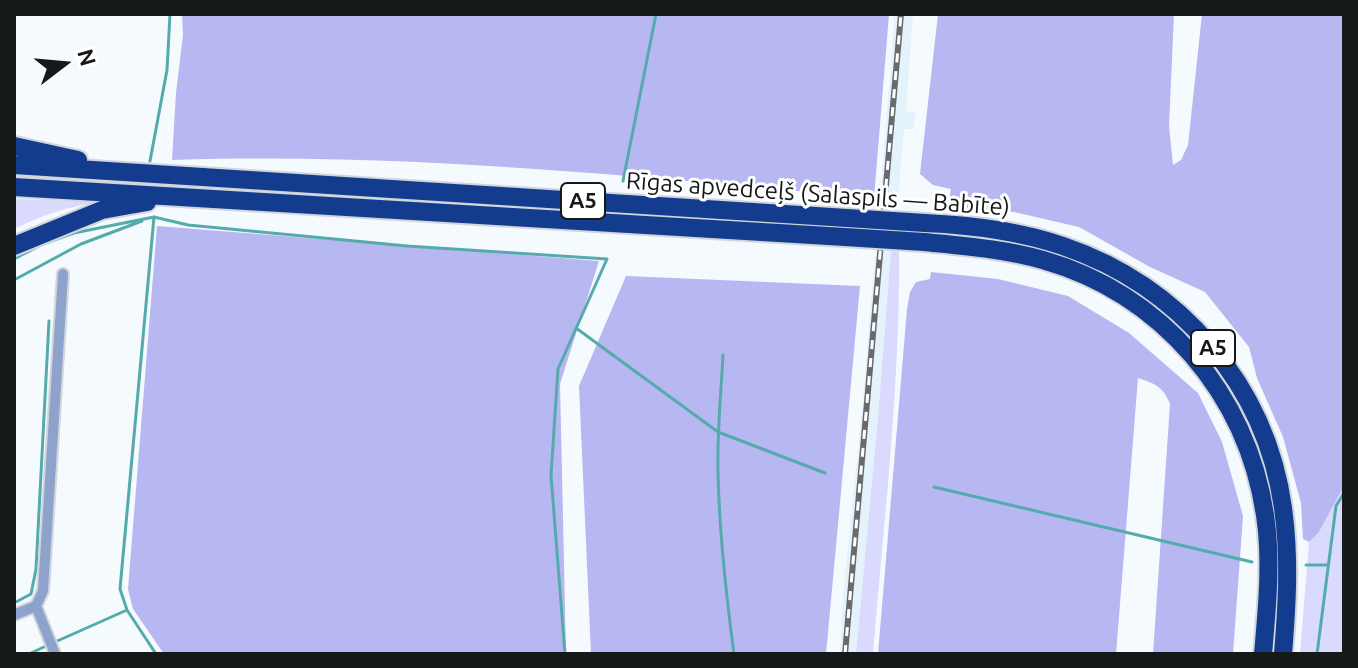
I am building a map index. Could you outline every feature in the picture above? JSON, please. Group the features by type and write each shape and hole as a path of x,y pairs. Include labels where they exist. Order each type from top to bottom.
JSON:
{"highway":[{"path":"14,146 131,171"},
{"name":"Rīgas apvedceļš (Salaspils — Babīte)","path":"14,165 925,223 988,228 1064,246 1131,278 1164,302 1194,328 1240,385 1270,451 1280,488 1288,560 1283,654"},
{"name":"Rīgas apvedceļš (Salaspils — Babīte)","path":"14,187 924,242 1016,253 1080,273 1134,304 1169,331 1199,362 1236,418 1258,479 1266,517 1269,553 1263,654"},
{"path":"14,246 102,210 185,197"}],"street":[{"path":"14,615 36,606 43,591 63,274"},
{"path":"36,606 55,654"}],"shaded area":[{"path":"182,14 889,14 874,198 436,163 260,158 172,160 183,35"},
{"path":"895,14 913,14 906,111 915,112 914,129 904,129 897,212 879,211"},
{"path":"938,14 1174,14 1169,126 1173,165 1181,160 1188,145 1202,14 1344,14 1344,486 1319,532 1309,542 1303,539 1301,503 1283,437 1257,378 1249,347 1205,292 1150,267 1079,227 1014,212 947,210 951,189 933,185 920,174"},
{"path":"14,199 103,202 57,211 14,229"},
{"path":"157,226 599,261 560,384 566,654 164,654 133,609 128,589"},
{"path":"876,249 891,250 878,417 856,654 840,654 843,596"},
{"path":"891,251 899,252 899,302 894,403 873,654 856,654 878,417"},
{"path":"931,272 998,279 1068,296 1129,333 1198,393 1222,442 1243,516 1233,654 1153,654 1170,404 1158,386 1138,378 1116,654 878,654 907,309 910,292 916,282 930,279"},
{"path":"626,276 860,286 826,654 591,654 579,386"},
{"path":"1344,486 1344,654 1300,654 1309,542 1319,532"}],"waterway":[{"path":"150,161 167,70 170,14"},
{"path":"623,181 656,14"},
{"path":"154,217 120,589 127,610 156,654"},
{"path":"14,259 74,233 154,217 188,225 407,246 607,259 558,369 551,475 565,654"},
{"path":"14,280 81,244 142,221"},
{"path":"14,603 31,594 36,569 49,321"},
{"path":"576,328 718,432 825,473"},
{"path":"723,355 718,442 719,494 723,563 734,654"},
{"path":"934,487 1252,562"},
{"path":"1317,654 1336,506 1344,493"},
{"path":"1306,565 1328,565"},
{"path":"55,642 127,610"},
{"path":"29,654 46,646"}],"railway":[{"path":"845,654 901,14"}]}
